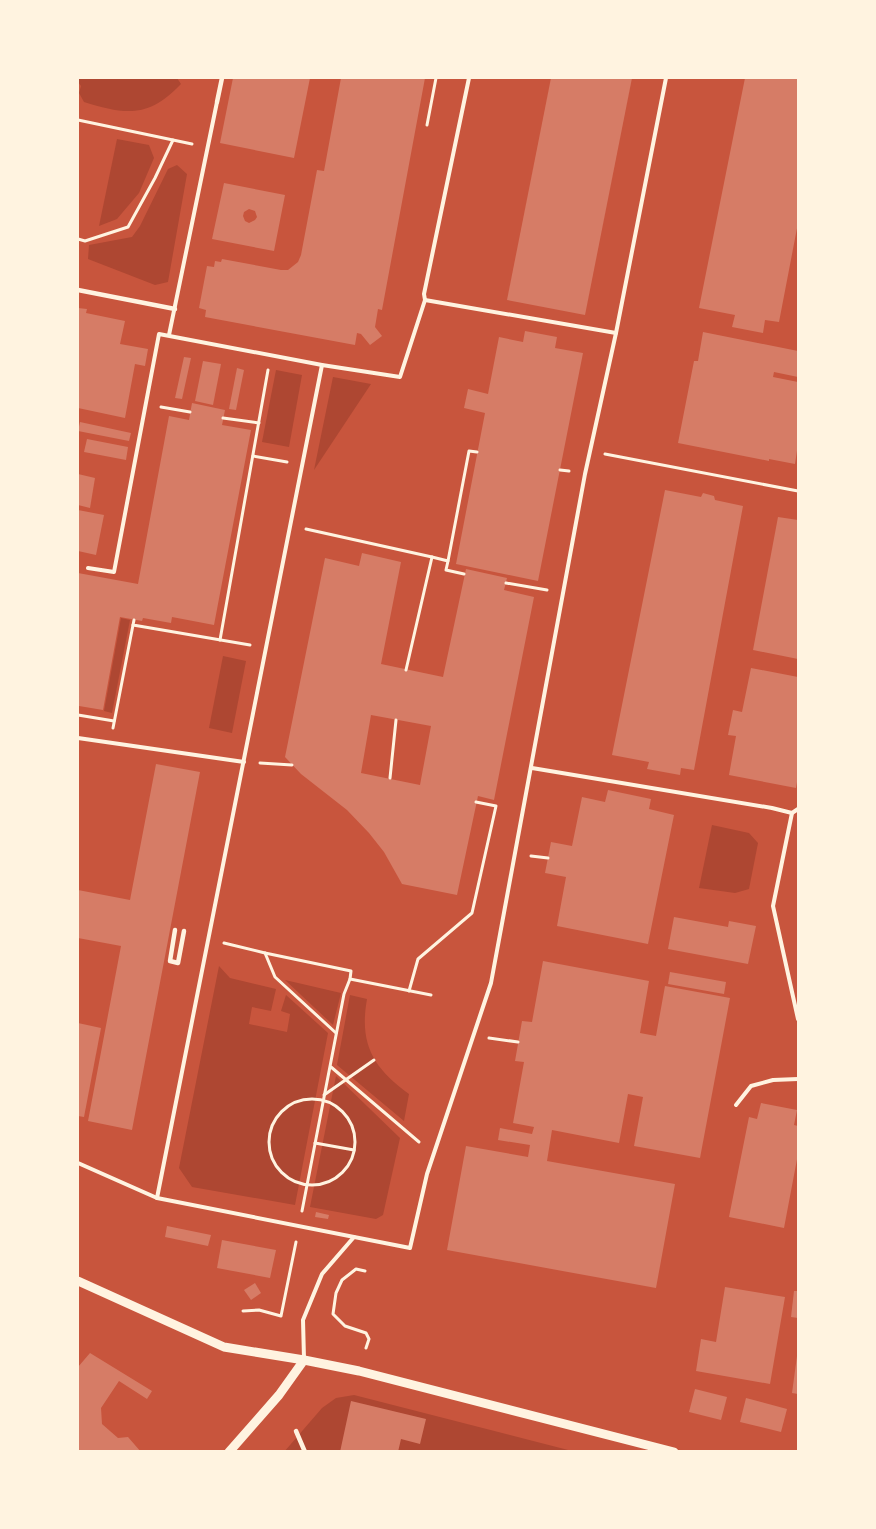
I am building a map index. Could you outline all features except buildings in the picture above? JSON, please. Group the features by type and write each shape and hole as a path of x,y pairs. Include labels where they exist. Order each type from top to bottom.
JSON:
{"street":[{"path":"217,102 222,78"},
{"path":"78,290 175,310"},
{"path":"175,930 170,961 178,963 184,931"},
{"path":"78,1281 224,1347 359,1371 674,1452"},
{"path":"229,1452 279,1395 304,1360"},
{"path":"296,1431 305,1452"}],"lane":[{"path":"88,568 114,572 159,334 322,365 400,377 425,300 424,294 469,78"},
{"path":"78,1163 158,1198 410,1248 427,1174 491,983 590,451 616,333 666,78"},
{"path":"169,335 217,102"},
{"path":"425,300 616,333"},
{"path":"158,1198 322,365"},
{"path":"78,738 244,762"},
{"path":"532,768 772,808 792,813 798,810"},
{"path":"792,813 773,906 798,1019"},
{"path":"736,1105 751,1086 774,1080 798,1079"},
{"path":"304,1360 303,1320 322,1274 354,1237"}],"path":[{"path":"427,125 436,78"},
{"path":"78,116 83,121"},
{"path":"78,120 208,148"},
{"path":"78,239 85,241 128,227 173,140"},
{"path":"220,640 271,355"},
{"path":"146,405 190,412"},
{"path":"223,418 259,423"},
{"path":"464,574 446,570 469,451 477,452"},
{"path":"590,451 798,491"},
{"path":"253,456 302,465"},
{"path":"290,526 448,561"},
{"path":"406,670 432,557"},
{"path":"506,583 564,593"},
{"path":"110,743 134,620"},
{"path":"133,625 266,648"},
{"path":"78,715 114,721"},
{"path":"390,778 396,720"},
{"path":"244,762 292,765"},
{"path":"409,991 418,959 472,913 496,806 476,802"},
{"path":"209,941 351,971 344,994 281,1316 259,1310 243,1311"},
{"path":"265,953 275,977 336,1034"},
{"path":"350,979 431,995"},
{"path":"473,1035 518,1042"},
{"path":"320,1099 374,1060"},
{"path":"330,1066 434,1155"},
{"path":"305,1099 320,1099 332,1103 343,1112 351,1123 355,1136 354,1150 349,1164 340,1174 328,1182 313,1185 299,1183 286,1177 276,1166 270,1153 268,1139 272,1124 280,1112 291,1103 305,1099"},
{"path":"315,1143 354,1150"},
{"path":"365,1271 356,1269 342,1280 336,1293 333,1314 345,1326 366,1333 369,1339 366,1348"}],"shaded area":[{"path":"78,78 177,78 181,84 158,103 136,111 125,111 84,102 79,93 81,86"},
{"path":"117,139 149,145 154,158 139,193 117,219 99,226"},
{"path":"177,165 187,174 168,282 155,285 88,259 89,245 132,237 140,226 168,169"},
{"path":"276,370 302,375 289,447 262,442"},
{"path":"333,377 371,384 314,470"},
{"path":"121,618 130,620 112,713 104,711"},
{"path":"223,656 246,661 232,733 209,728"},
{"path":"712,825 749,833 758,843 749,889 735,893 699,888"},
{"path":"219,966 230,978 276,989 271,1011 252,1007 249,1024 287,1032 290,1014 281,1011 286,995 328,1033 295,1205 192,1187 179,1168"},
{"path":"285,980 341,993 333,1025"},
{"path":"350,995 367,999 365,1029 371,1054 386,1075 409,1094 404,1121 337,1065"},
{"path":"336,1076 400,1138 383,1215 376,1219 310,1207"},
{"path":"354,1395 572,1451 284,1452 322,1408 336,1398"}]}
